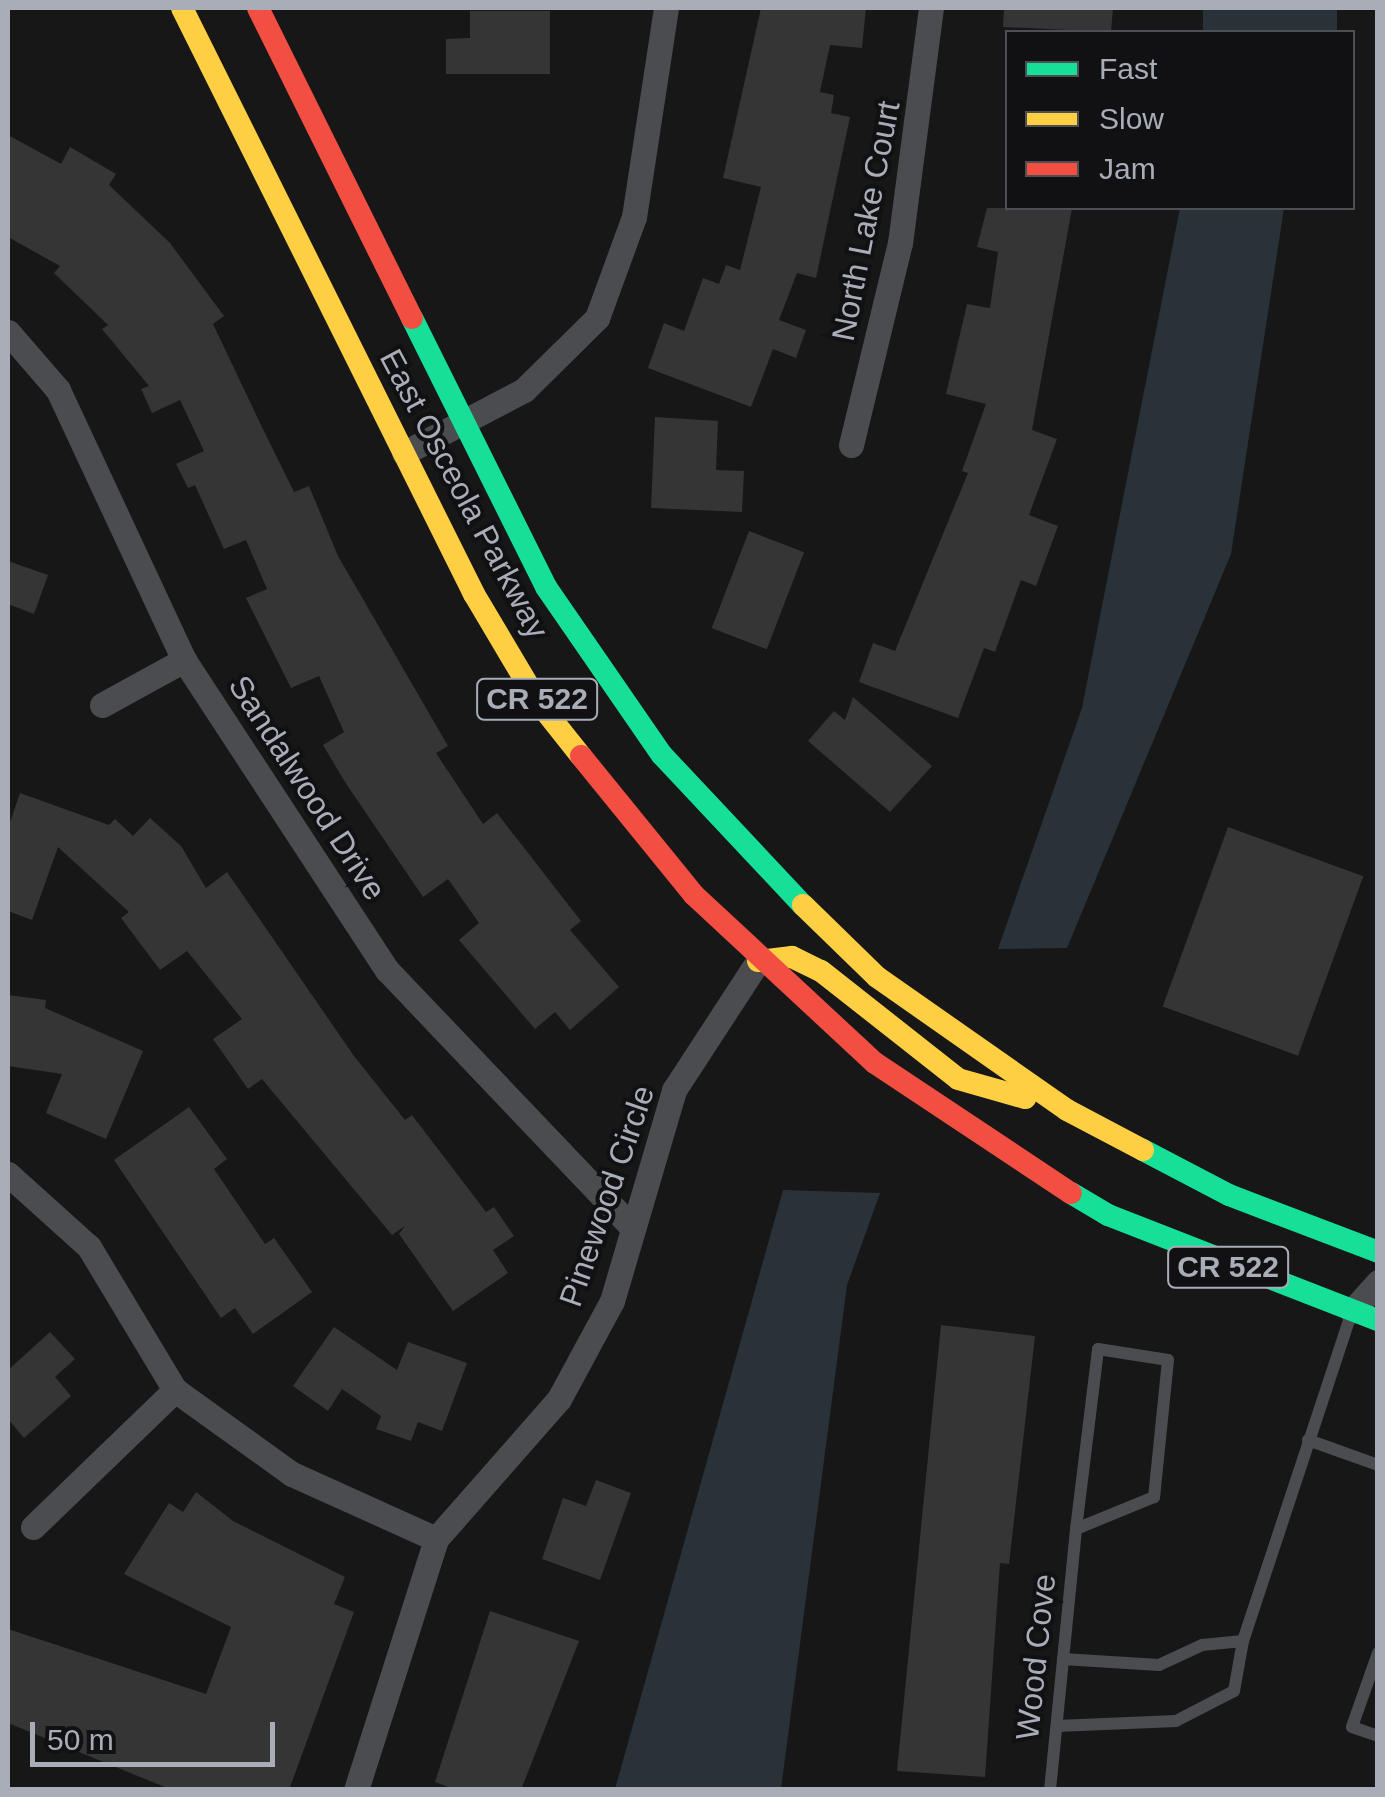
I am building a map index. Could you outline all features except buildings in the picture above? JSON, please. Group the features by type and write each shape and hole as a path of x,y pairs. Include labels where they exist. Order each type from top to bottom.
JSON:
{"main road":[{"name":"East Osceola Parkway","path":"182,8 404,454 538,702 614,805 758,961 875,1063 1108,1216 1378,1320"},
{"name":"East Osceola Parkway","path":"258,8 556,601 662,755 729,834 877,977 1067,1110 1229,1194 1378,1252"},
{"path":"758,961 792,956 821,971 958,1079 1067,1110"}],"street":[{"path":"404,454 464,424 576,346 616,281 648,147 666,8"},
{"name":"North Lake Court","path":"850,445 900,243 932,8"},
{"name":"Sandalwood Drive","path":"8,332 58,390 184,660 387,970 630,1225"},
{"path":"102,705 184,660"},
{"name":"Pinewood Circle","path":"356,1790 436,1539 559,1399 612,1301 630,1225 674,1090 758,961"},
{"path":"8,1174 89,1247 175,1390 292,1474 436,1539"},
{"path":"1352,1311 1378,1282"},
{"path":"33,1528 175,1390"}],"lane":[{"path":"1057,1726 1176,1720 1234,1691 1243,1641 1352,1311"},
{"name":"Wood Cove","path":"1050,1790 1076,1529 1098,1349 1168,1360 1154,1497 1076,1529"},
{"path":"1308,1440 1378,1465"},
{"path":"1063,1659 1159,1664 1202,1646 1243,1641"},
{"path":"1378,1653 1352,1727 1378,1736"}],"shaded area":[{"path":"1203,8 1337,8 1337,30 1203,30"},
{"path":"1180,210 1284,210 1231,554 1067,948 998,949 1082,708"},
{"path":"783,1190 880,1193 847,1285 781,1789 615,1789"}],"traffic: fast":[{"path":"412,318 546,587 662,755 803,905"},
{"path":"1143,1150 1229,1195 1378,1252"},
{"path":"1071,1193 1108,1215 1378,1320"}],"traffic: slow":[{"path":"182,8 474,594 538,702 581,756"},
{"path":"803,905 877,977 1067,1110 1143,1150"},
{"path":"758,961 792,957 821,971 958,1079 1025,1098"}],"traffic: jam":[{"path":"258,8 412,318"},
{"path":"581,756 694,895 875,1063 1071,1193"}]}
